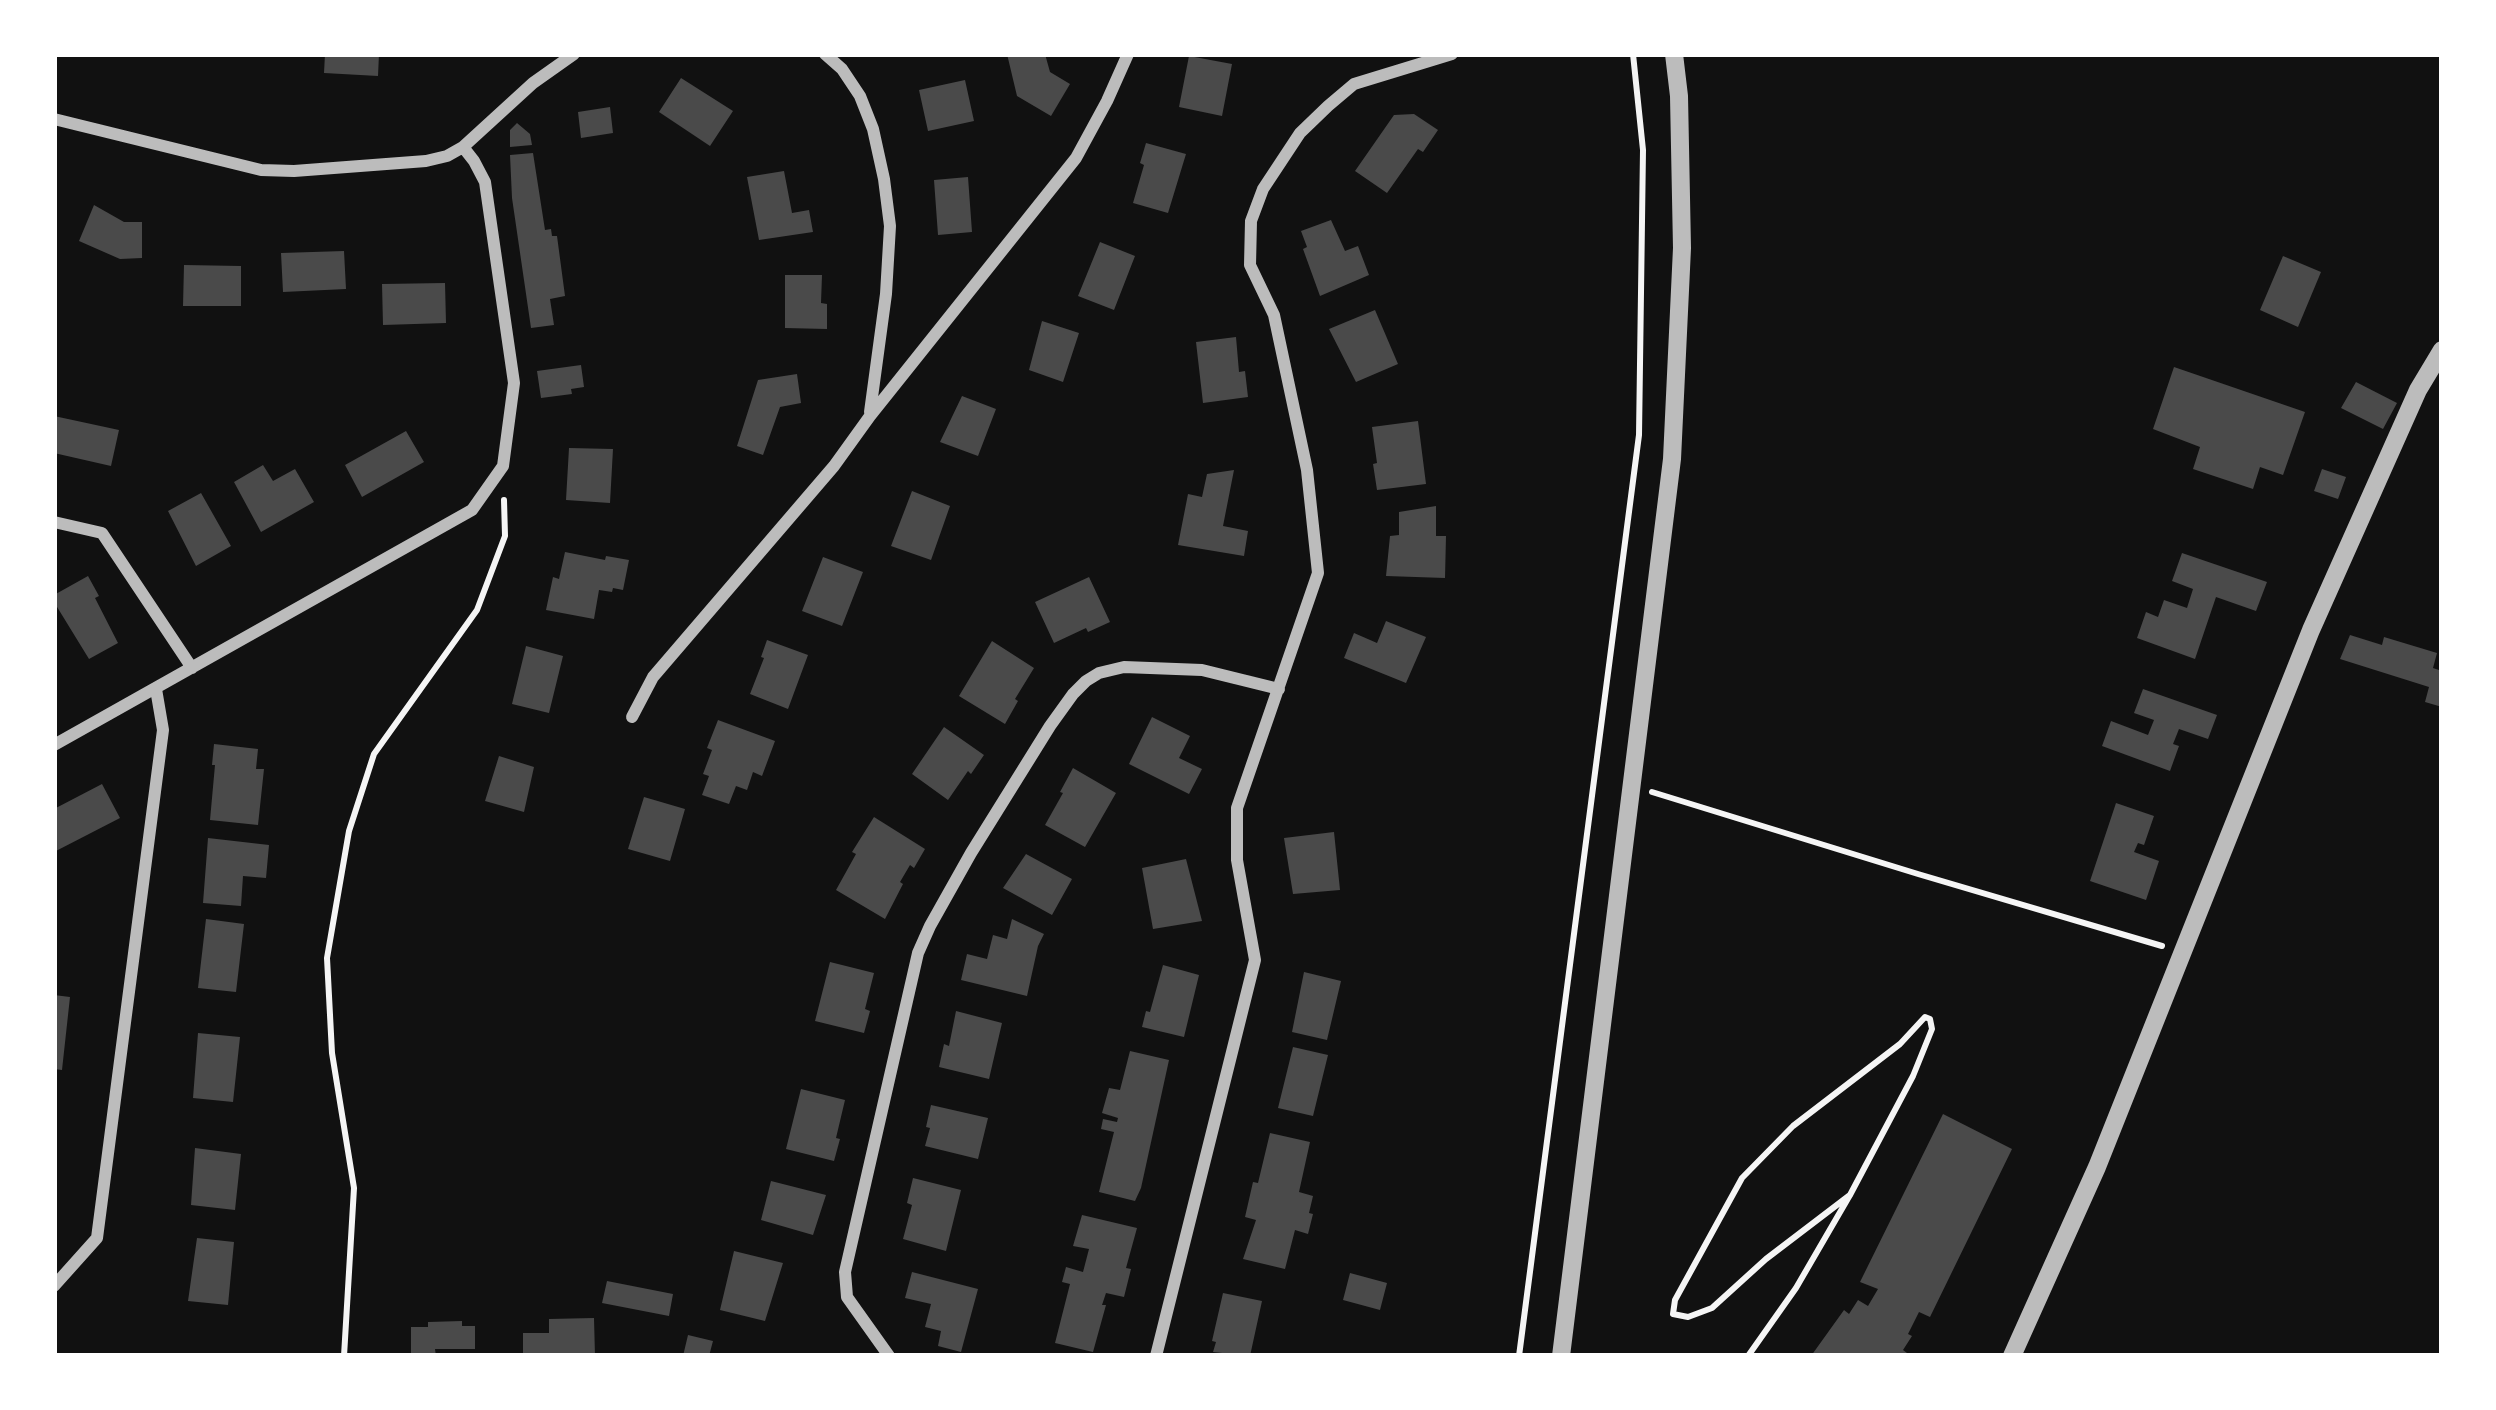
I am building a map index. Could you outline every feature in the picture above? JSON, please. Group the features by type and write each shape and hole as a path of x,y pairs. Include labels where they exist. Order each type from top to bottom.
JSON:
{"street":[{"path":"54,119 261,170 426,161 463,147 532,83 574,54"},
{"path":"825,54 860,96 873,129 890,226 870,416"},
{"path":"632,717 653,677 834,466 1076,158 1128,54"},
{"path":"1156,1356 1256,960 1237,860 1237,808 1318,573 1307,470 1274,315 1250,266 1251,221 1264,189 1300,133 1354,84 1452,54"},
{"path":"1561,1356 1672,459 1682,248 1674,54"},
{"path":"54,745 472,510 503,466 514,383 485,182 463,147"},
{"path":"2012,1356 2097,1167 2312,630 2419,389 2442,350"},
{"path":"54,522 102,533 192,668"},
{"path":"889,1356 847,1297 845,1272 918,953 971,853 1050,726 1073,694 1100,673 1124,667 1202,670 1279,689"},
{"path":"54,1286 97,1238 164,730 156,689"}],"path":[{"path":"1519,1356 1639,435 1643,150 1634,54"},
{"path":"344,1356 354,1188 332,1053 327,958 346,851 374,754 477,610 505,536 503,466"},
{"path":"1632,786 2182,951"},
{"path":"1748,1356 1796,1288 1850,1195 1913,1076 1932,1029 1930,1018 1925,1017 1900,1044 1793,1126 1742,1178 1675,1300 1673,1315 1688,1317 1712,1308 1766,1259 1850,1195"}],"building":[{"path":"325,54 379,54 378,76 324,73"},
{"path":"1007,54 1045,54 1050,72 1070,84 1051,116 1017,96"},
{"path":"1189,56 1232,64 1222,116 1179,107"},
{"path":"681,78 733,111 710,146 659,112"},
{"path":"965,80 974,121 928,131 919,90"},
{"path":"610,107 613,133 581,138 578,112"},
{"path":"1414,114 1438,130 1387,193 1355,171 1394,115"},
{"path":"517,123 530,134 532,145 510,147 510,130"},
{"path":"1146,143 1186,154 1168,213 1133,203"},
{"path":"533,153 545,230 557,236 565,296 550,299 554,325 531,328 510,155"},
{"path":"784,171 792,213 809,210 813,232 759,240 747,177"},
{"path":"968,177 972,232 938,235 934,180"},
{"path":"94,205 124,222 142,222 142,258 120,259 79,241"},
{"path":"1331,220 1345,251 1358,246 1369,275 1320,296 1301,231"},
{"path":"1100,242 1135,256 1114,310 1078,296"},
{"path":"344,251 346,289 283,292 281,253"},
{"path":"2283,256 2321,272 2298,327 2260,310"},
{"path":"184,265 241,266 241,306 183,306"},
{"path":"785,275 822,275 827,329 785,328"},
{"path":"445,283 446,323 383,325 382,284"},
{"path":"1375,310 1398,364 1356,382 1329,329"},
{"path":"1042,321 1079,333 1063,382 1029,370"},
{"path":"1236,337 1239,372 1245,371 1248,397 1203,403 1196,342"},
{"path":"581,365 584,387 571,389 572,394 541,398 537,371"},
{"path":"2174,367 2305,412 2283,475 2260,467 2253,489 2193,469 2200,447 2153,429"},
{"path":"797,374 801,403 780,407 763,455 737,446 758,380"},
{"path":"2356,382 2397,403 2383,429 2341,408"},
{"path":"962,396 996,409 978,456 940,442"},
{"path":"54,416 119,430 111,466 54,453"},
{"path":"1418,421 1426,484 1377,490 1372,427"},
{"path":"406,431 424,462 362,497 345,465"},
{"path":"569,448 613,449 610,503 566,500"},
{"path":"263,465 273,481 295,469 314,502 261,532 234,482"},
{"path":"2322,469 2346,477 2338,499 2314,491"},
{"path":"1234,470 1223,526 1248,531 1244,556 1178,545 1188,494 1202,497 1207,474"},
{"path":"912,491 950,506 931,560 891,546"},
{"path":"201,493 231,546 196,566 168,511"},
{"path":"1436,506 1436,536 1446,536 1445,578 1386,576 1390,536 1399,535 1399,512"},
{"path":"565,552 629,560 623,590 599,590 594,619 546,610 553,577 559,579"},
{"path":"2182,553 2267,582 2256,611 2216,597 2195,659 2137,638 2146,612 2158,617 2164,600 2187,608 2193,589 2172,581"},
{"path":"823,557 863,572 842,626 802,611"},
{"path":"88,576 118,643 89,659 54,602 54,595"},
{"path":"1089,577 1110,622 1054,643 1035,602"},
{"path":"1386,621 1426,637 1406,683 1344,658 1354,633 1377,643"},
{"path":"2350,635 2382,645 2384,637 2437,653 2433,668 2442,671 2442,707 2425,702 2429,687 2340,659"},
{"path":"767,640 808,655 788,709 750,694"},
{"path":"992,641 1034,668 1005,724 959,696"},
{"path":"526,646 563,656 549,713 512,704"},
{"path":"2143,689 2217,715 2208,739 2179,729 2170,771 2102,746 2111,721 2148,735 2154,720 2134,713"},
{"path":"1152,717 1190,736 1179,758 1202,769 1189,794 1129,764"},
{"path":"718,720 775,741 762,776 753,772 747,790 736,786 729,804 702,795 712,750 707,748"},
{"path":"944,727 984,755 948,800 912,774"},
{"path":"214,744 258,749 256,769 264,769 258,825 210,820"},
{"path":"499,756 534,767 524,812 485,801"},
{"path":"1073,768 1116,793 1085,847 1045,825"},
{"path":"102,784 120,818 54,852 54,809"},
{"path":"644,797 685,809 670,861 628,849"},
{"path":"2116,803 2154,816 2144,845 2138,843 2134,852 2159,861 2146,900 2090,881"},
{"path":"874,817 925,849 900,882 885,919 836,890"},
{"path":"1334,832 1340,890 1293,894 1284,838"},
{"path":"208,838 269,845 266,878 243,876 241,906 203,903"},
{"path":"1026,854 1072,879 1052,915 1003,888"},
{"path":"1186,859 1202,921 1153,929 1142,868"},
{"path":"206,919 244,924 236,992 198,988"},
{"path":"1012,919 1044,934 1027,996 961,980 967,954 987,959 993,935 1007,939"},
{"path":"830,962 874,973 864,1033 815,1021"},
{"path":"1163,965 1199,975 1184,1037 1142,1027"},
{"path":"1304,972 1341,981 1327,1040 1292,1032"},
{"path":"54,995 70,997 62,1070 54,1069"},
{"path":"956,1011 1002,1023 989,1079 939,1067"},
{"path":"198,1033 240,1037 233,1102 193,1098"},
{"path":"1293,1047 1328,1055 1313,1116 1278,1108"},
{"path":"1130,1051 1169,1060 1135,1201 1099,1192 1114,1132 1101,1129 1103,1119 1117,1122 1118,1118 1102,1113 1109,1088 1120,1090"},
{"path":"801,1089 845,1100 834,1161 786,1149"},
{"path":"931,1105 988,1118 978,1159 925,1146"},
{"path":"1943,1114 2012,1149 1930,1317 1919,1312 1908,1334 1912,1336 1903,1350 1911,1356 1811,1356 1844,1310 1849,1314 1858,1300 1868,1306 1878,1289 1860,1282"},
{"path":"1270,1133 1310,1142 1299,1192 1313,1196 1309,1213 1313,1214 1308,1234 1295,1230 1285,1269 1243,1259 1256,1220 1245,1217"},
{"path":"195,1148 241,1154 235,1210 191,1205"},
{"path":"913,1178 961,1190 946,1251 903,1239"},
{"path":"771,1181 826,1195 813,1235 761,1220"},
{"path":"1082,1215 1137,1228 1124,1297 1106,1293 1093,1352 1055,1343 1070,1284 1062,1282 1066,1267 1083,1272 1089,1249 1073,1246"},
{"path":"197,1238 234,1242 228,1305 188,1301"},
{"path":"734,1251 783,1263 765,1321 720,1310"},
{"path":"912,1272 978,1289 961,1352 938,1346 941,1331 925,1327 931,1304 905,1298"},
{"path":"1350,1273 1387,1283 1380,1310 1343,1300"},
{"path":"607,1281 673,1294 669,1316 602,1303"},
{"path":"1223,1293 1262,1301 1250,1356 1213,1352"},
{"path":"594,1318 595,1356 523,1356 523,1333 549,1333 549,1319"},
{"path":"462,1321 462,1326 475,1326 475,1349 435,1349 436,1356 411,1356 411,1327"},
{"path":"688,1335 713,1341 709,1356 683,1356"}]}
